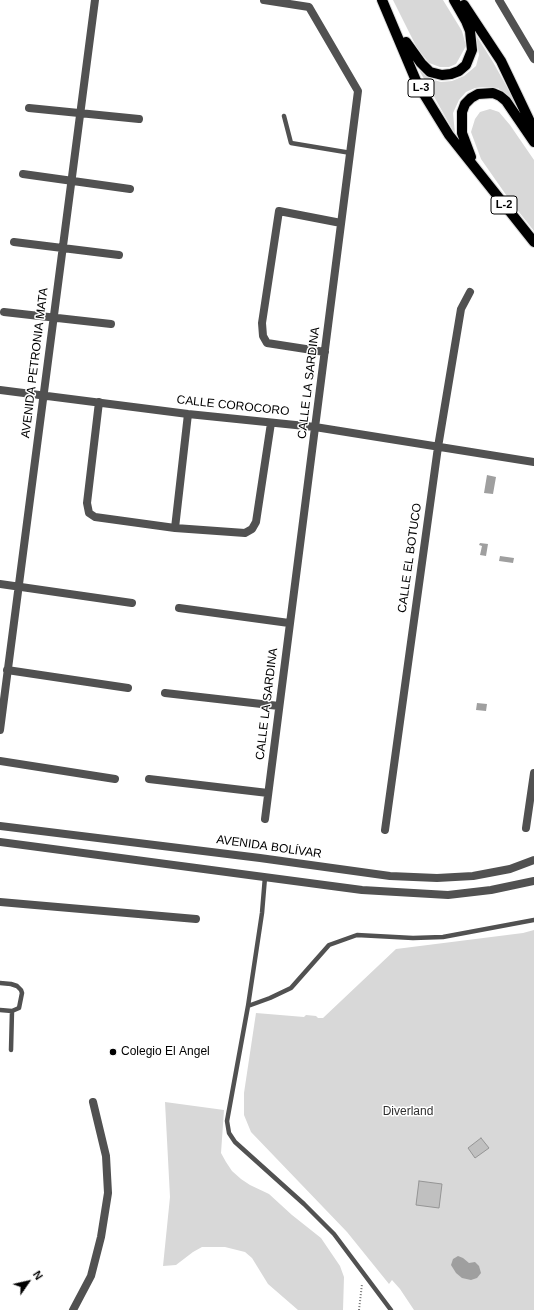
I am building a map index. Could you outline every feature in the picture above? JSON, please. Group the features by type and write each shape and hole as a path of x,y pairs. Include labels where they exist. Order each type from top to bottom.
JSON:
{"main road":[{"path":"382,0 412,52 430,72 442,75 451,74 462,68 468,61 472,50 470,31 454,0"},
{"name":"L-3","path":"382,0 417,83 449,135 475,167"},
{"path":"460,0 501,61 534,130"},
{"path":"475,167 462,133 461,120 465,104 478,94 493,93 500,96 506,102 534,142"},
{"name":"L-2","path":"475,167 534,242"}],"street":[{"name":"AVENIDA PETRONIA MATA","path":"0,730 95,0"},
{"name":"CALLE LA SARDINA","path":"264,0 309,6 358,91 265,819"},
{"path":"498,0 534,59"},
{"path":"29,108 139,119"},
{"path":"23,174 130,189"},
{"path":"325,352 267,343 264,336 262,323 279,211 341,223"},
{"path":"14,242 119,255"},
{"name":"CALLE EL BOTUCO","path":"385,830 438,447 461,309 470,292"},
{"path":"4,312 111,324"},
{"name":"CALLE COROCORO","path":"0,390 188,414 315,427 534,462"},
{"path":"99,402 87,503 89,513 95,517 175,528 245,533 252,529 256,522 271,423"},
{"path":"175,528 188,414"},
{"path":"0,584 132,603"},
{"path":"179,608 290,623"},
{"path":"7,670 128,688"},
{"path":"165,693 279,706"},
{"path":"0,761 115,779"},
{"path":"526,828 534,773"},
{"path":"149,778 268,793"},
{"name":"AVENIDA BOLÍVAR","path":"0,826 260,858 390,876 436,878 473,876 510,869 534,860"},
{"path":"0,842 362,890 448,895 491,890 534,881"},
{"path":"0,902 196,919"},
{"path":"73,1310 91,1276 101,1237 108,1193 106,1156 93,1102"}],"lane":[{"path":"284,116 291,144 350,153"},
{"path":"265,877 262,913 248,1006 227,1121 229,1133 235,1142 304,1204 334,1234 391,1310"},
{"path":"248,1006 291,988 329,945 357,936 413,938 443,937 534,920"},
{"path":"0,983 12,984 21,990 22,993 19,1008 12,1011 0,1010"},
{"path":"11,1050 12,1011"}],"path":[{"path":"359,1310 364,1273"}],"green space":[{"path":"393,0 443,0 462,31 466,46 456,64 449,67 440,67 429,63 417,48"},
{"path":"476,35 517,105 498,88 475,88 466,92 459,100 453,113 455,134 419,70 434,80 441,82 452,81 464,76 476,66 479,55"},
{"path":"490,109 499,112 510,125 534,160 534,231 511,202 481,159 471,132 475,119 480,112"},
{"name":"Diverland","path":"534,930 534,1310 414,1310 392,1280 389,1284 347,1232 251,1132 244,1115 244,1093 256,1013 304,1017 306,1015 323,1018 396,949 523,933"},
{"path":"165,1102 224,1110 221,1153 226,1162 232,1171 241,1179 269,1194 321,1238 340,1266 344,1277 343,1310 298,1310 268,1284 252,1258 245,1252 225,1247 202,1247 176,1265 163,1266 170,1197"}],"shaded area":[{"path":"487,475 496,477 493,494 484,493"},
{"path":"480,543 488,544 486,556 480,555 482,546 479,545"},
{"path":"500,556 514,558 513,563 499,561"},
{"path":"477,703 487,704 486,711 476,710"},
{"path":"458,1256 469,1263 475,1262 479,1266 481,1273 477,1278 471,1280 462,1278 456,1273 451,1265 453,1259"}],"building":[{"path":"481,1138 489,1148 475,1158 468,1148"},
{"path":"419,1181 442,1184 439,1208 416,1205"}],"place":[{"name":"Colegio El Angel","path":"113,1052"}]}
